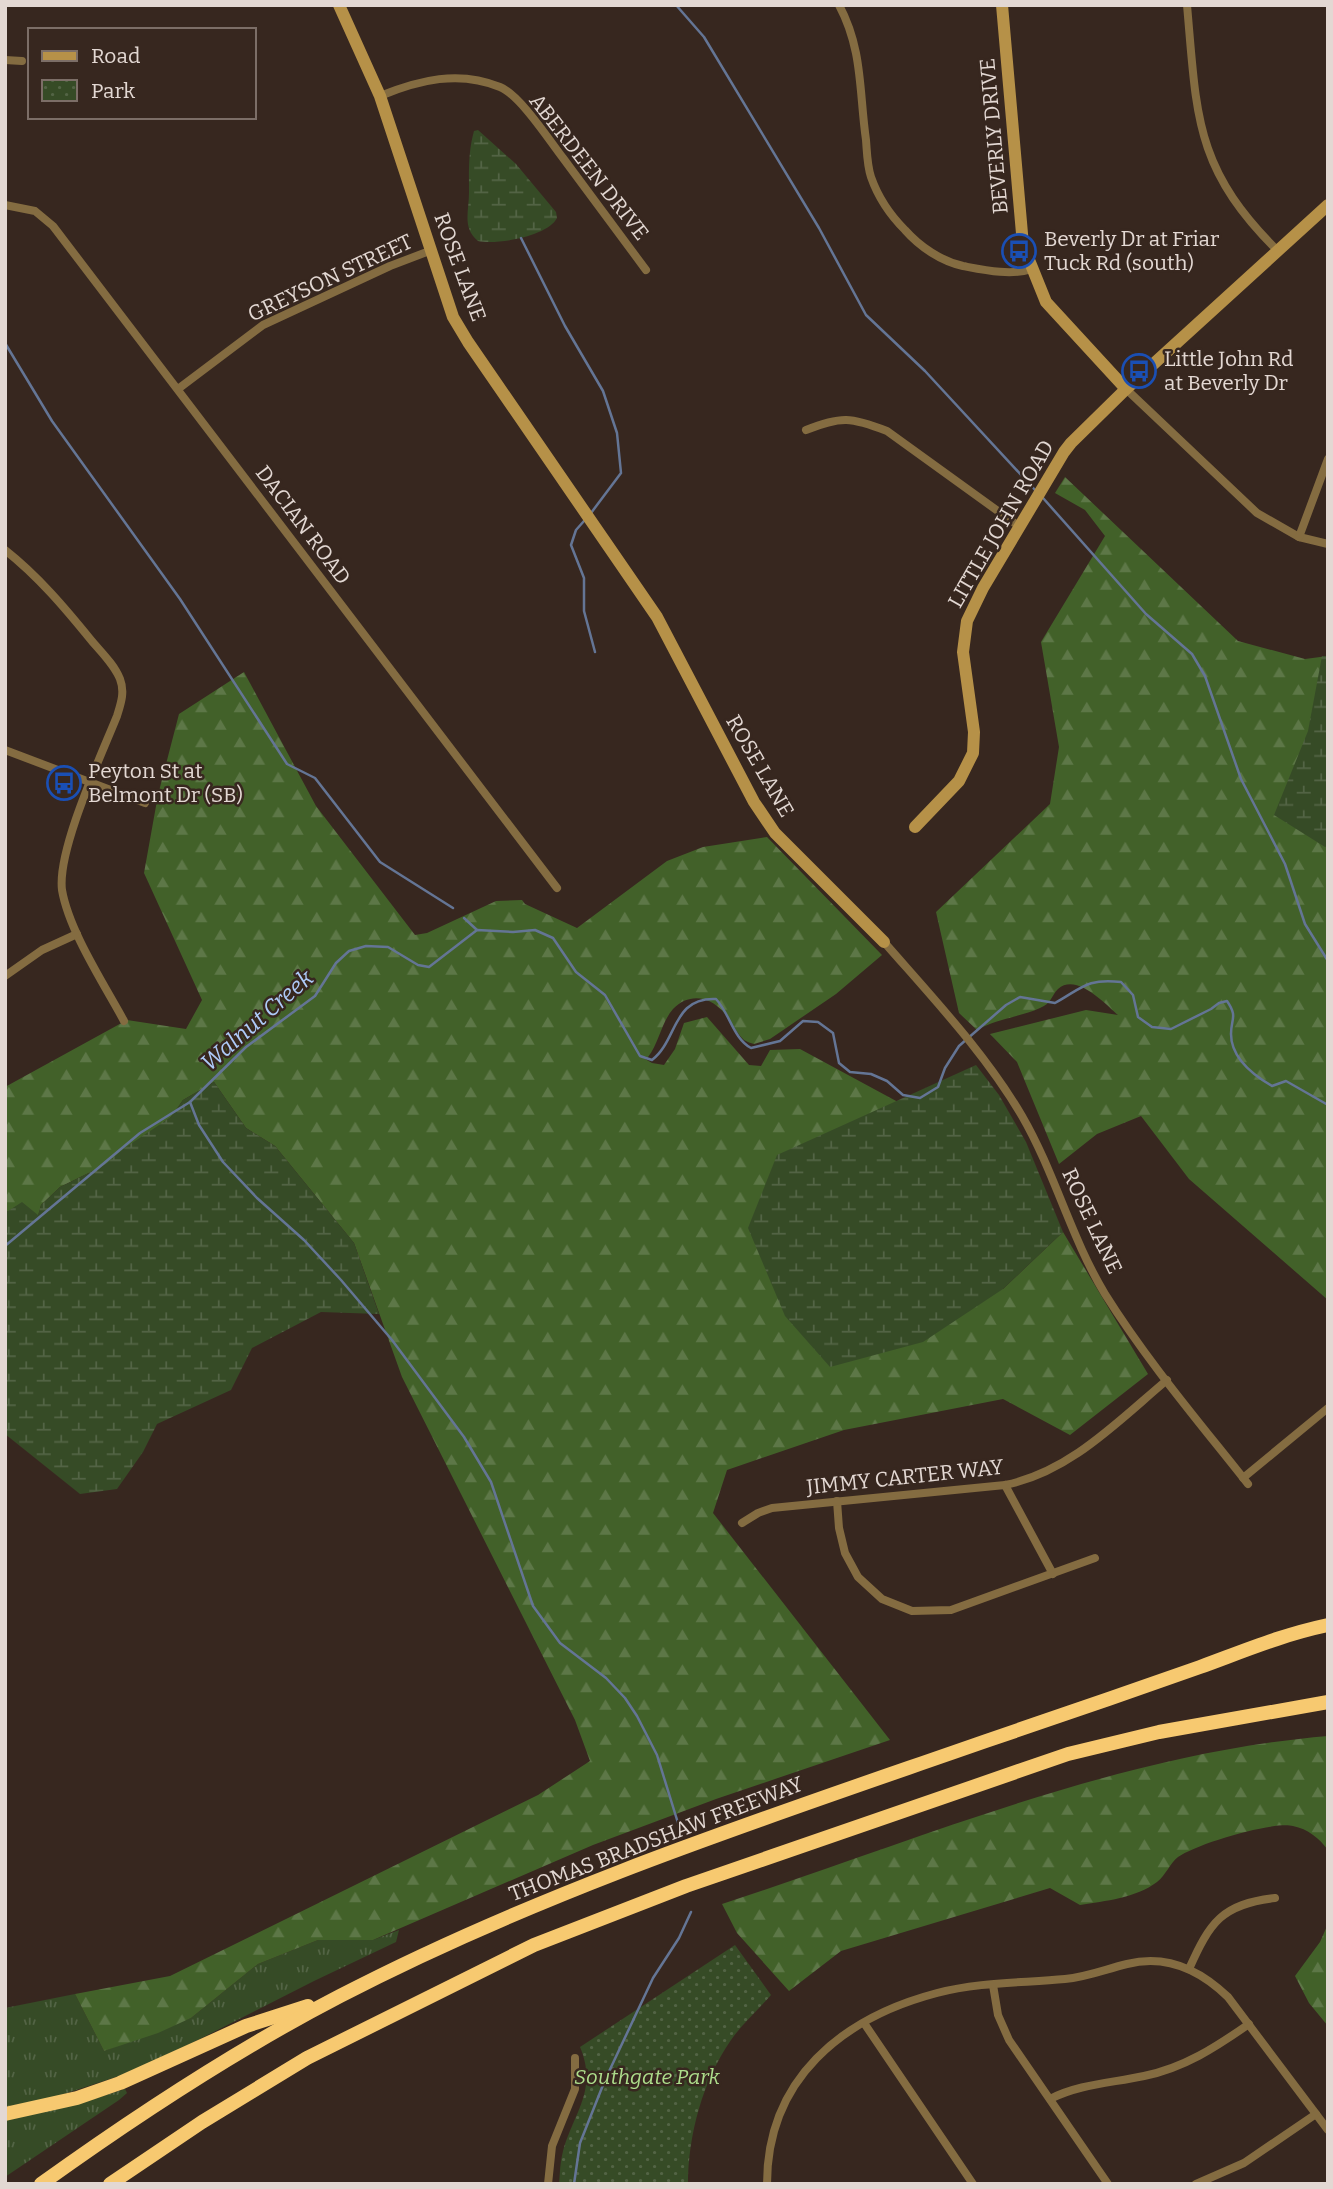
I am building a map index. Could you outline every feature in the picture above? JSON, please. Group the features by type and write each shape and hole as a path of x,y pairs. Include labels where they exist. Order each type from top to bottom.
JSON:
{"highway":[{"path":"1289,1633 1328,1619"},
{"name":"THOMAS BRADSHAW FREEWAY","path":"41,2184 111,2133 232,2056 340,1996 533,1906 672,1852 1289,1633 1328,1625"},
{"path":"110,2184 202,2122 307,2059 534,1945 698,1882 1068,1754 1159,1732 1328,1702"},
{"path":"5,2114 77,2098 120,2083 246,2026 340,1996"}],"street":[{"name":"ROSE LANE","path":"339,5 380,96 453,317 657,617 754,802 775,833 884,942 978,1054 1022,1117 1104,1292 1167,1380 1246,1481 1328,1408"},
{"path":"839,5 851,27 858,60 870,174 879,197 916,242 940,257 958,265 1007,272 1032,269"},
{"name":"BEVERLY DRIVE","path":"1002,5 1023,245 1046,302 1126,389 1257,513 1299,537 1328,544"},
{"path":"1187,5 1198,114 1207,149 1234,202 1278,251"},
{"path":"5,60 22,61"},
{"name":"ABERDEEN DRIVE","path":"380,96 410,84 444,77 477,79 503,88 538,125 646,270"},
{"name":"DACIAN ROAD","path":"5,205 35,211 53,226 557,888"},
{"name":"LITTLE JOHN ROAD","path":"915,827 954,788 971,759 974,732 963,652 964,629 971,610 1071,443 1126,389 1328,205"},
{"name":"GREYSON STREET","path":"178,389 263,324 390,266 432,250"},
{"path":"806,430 832,420 862,421 887,431 1020,527"},
{"path":"1299,537 1328,459"},
{"path":"5,550 28,567 111,664 120,680 123,696 68,843 62,870 62,891 77,934 124,1021"},
{"path":"5,750 145,803"},
{"path":"5,976 42,950 77,934"},
{"name":"JIMMY CARTER WAY","path":"742,1523 772,1508 1024,1482 1065,1462 1167,1380"},
{"path":"1005,1485 1053,1574"},
{"path":"837,1501 845,1553 858,1577 870,1590 895,1606 912,1611 951,1610 1095,1558"},
{"path":"1189,1969 1202,1941 1218,1918 1241,1905 1275,1898"},
{"path":"767,2184 767,2168 775,2126 794,2085 829,2045 864,2023 939,1992 1068,1979 1146,1961 1173,1963 1211,1981 1228,1997 1328,2130"},
{"path":"993,1985 1003,2028 1108,2184"},
{"path":"864,2023 973,2184"},
{"path":"1050,2099 1079,2088 1170,2070 1205,2053 1249,2024"},
{"path":"548,2184 552,2146 575,2089 575,2058"},
{"path":"1196,2184 1244,2163 1316,2114"}],"green space":[{"path":"478,130 516,164 556,212 557,218 544,230 522,238 487,242 478,241 473,236 467,219 469,162 474,131"},
{"path":"1065,477 1238,641 1305,659 1328,656 1328,1300 1189,1179 1141,1116 1097,1134 1059,1164 1017,1062 990,1034 1086,1010 1118,1015 1099,998 1082,987 1066,985 1058,989 1044,1006 977,1030 959,1013 936,912 1050,804 1059,747 1041,642 1105,536 1085,510 1055,493"},
{"path":"1322,656 1328,656 1328,846 1325,847 1274,815 1308,731"},
{"path":"244,672 316,806 415,935 427,933 496,901 522,900 525,904 577,928 667,861 703,847 767,837 882,955 836,994 770,1039 754,1044 745,1041 723,1011 710,1001 695,998 680,1003 673,1009 648,1057 640,1056 652,1063 664,1065 675,1049 684,1023 707,1017 749,1065 761,1066 770,1050 800,1049 898,1102 777,1156 1003,1289 1063,1232 1148,1374 1070,1435 1003,1399 844,1430 727,1470 713,1513 890,1740 716,1799 593,1845 373,1940 318,1940 258,1964 191,2018 158,2033 104,2051 75,1994 170,1976 538,1795 590,1761 575,1720 402,1377 354,1243 275,1146 246,1128 214,1082 183,1100 171,1117 105,1165 60,1187 41,1205 38,1216 22,1203 5,1213 5,1087 127,1020 186,1029 202,1000 144,873 158,795 179,714"},
{"path":"976,1065 999,1095 1026,1142 1063,1232 1003,1289 923,1342 830,1367 785,1316 748,1228 777,1155"},
{"path":"214,1082 246,1128 275,1146 354,1243 379,1314 321,1312 252,1348 231,1390 157,1424 143,1452 117,1489 80,1494 5,1434 5,1213 22,1202 38,1215 41,1205 60,1187 105,1165 123,1149 171,1117 183,1100"},
{"path":"1328,1736 1328,1850 1313,1835 1293,1826 1269,1827 1234,1835 1178,1857 1157,1882 1130,1895 1080,1905 1050,1888 841,1951 789,1991 737,1933 722,1904 1021,1802 1096,1780 1172,1761 1250,1746"},
{"path":"1328,1924 1328,2026 1309,2003 1295,1976 1320,1942"},
{"path":"399,1930 396,1942 188,2045 119,2076 55,2097 5,2107 5,2008 75,1994 104,2051 191,2018 258,1964 318,1940 373,1940"},
{"name":"Southgate Park","path":"735,1945 771,1995 735,2034 712,2072 694,2127 688,2184 559,2184 563,2151 585,2089 585,2062 580,2047"},
{"path":"125,2089 127,2093 119,2100 5,2177 5,2120 87,2101"}],"waterway":[{"path":"676,5 704,37 819,228 866,315 925,371 1036,491"},
{"path":"521,238 565,326 603,391 617,433 621,473 591,513"},
{"path":"5,343 52,421 180,599 287,764 315,778 380,862 453,908"},
{"path":"1043,498 1146,614 1192,654 1205,676 1241,779 1285,864 1305,924 1328,961"},
{"path":"584,521 576,530 571,545 584,578 584,611 595,652"},
{"path":"464,918 477,930"},
{"name":"Walnut Creek","path":"5,1246 140,1133 190,1102 246,1047 315,996 336,963 349,951 366,946 388,947 418,965 429,967 477,930 535,930 553,938 576,972 605,995 640,1056 652,1060 667,1042 683,1012 702,1000 716,999 740,1038 751,1048 780,1041 803,1021 818,1022 833,1033 839,1063 850,1072 871,1074 887,1081 903,1095 920,1098 938,1087 945,1068 959,1046 1006,1005 1020,997 1055,1003 1085,985 1110,981 1121,982 1133,995 1138,1017 1152,1027 1171,1029 1227,1001 1233,1014 1232,1043 1244,1065 1272,1086 1286,1081 1328,1105"},
{"path":"190,1102 199,1125 223,1162 257,1198 304,1240 341,1280 392,1340 464,1437 491,1482 533,1606 560,1643 606,1678 625,1698 657,1755 678,1823"},
{"path":"574,2184 580,2143 605,2080 653,1978 679,1938 691,1912"}],"place":[{"name":"Beverly Dr at Friar Tuck Rd (south)","path":"1019,251"},
{"name":"Little John Rd at Beverly Dr","path":"1139,371"},
{"name":"Peyton St at Belmont Dr (SB)","path":"64,783"}]}
